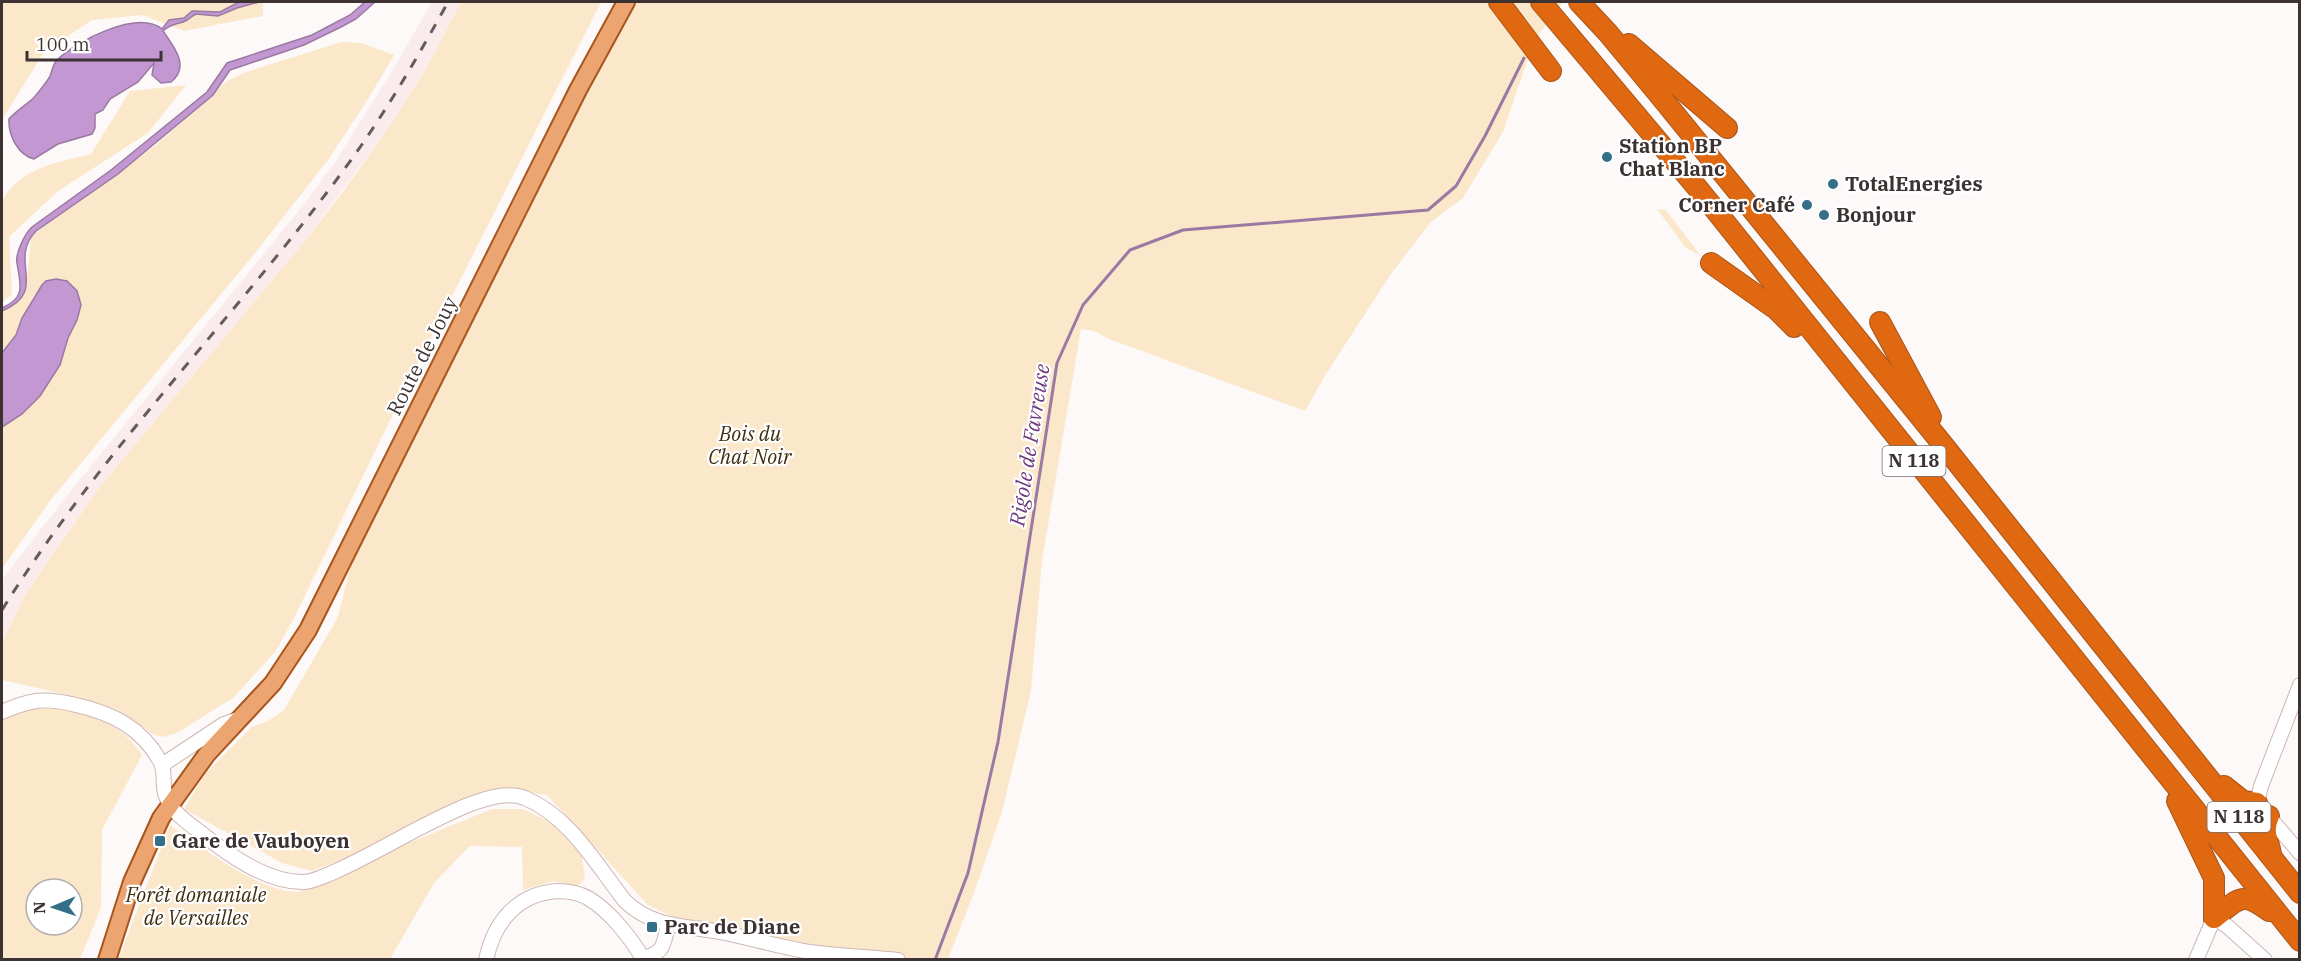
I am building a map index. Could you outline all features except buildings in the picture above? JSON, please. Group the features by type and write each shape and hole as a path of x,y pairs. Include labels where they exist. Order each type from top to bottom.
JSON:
{"highway":[{"path":"1500,2 1551,71"},
{"name":"N 118","path":"1541,2 1700,191 2300,941"},
{"name":"N 118","path":"1579,2 1608,33 1944,447 2300,893"},
{"path":"1608,33 1629,44 1727,128"},
{"path":"1711,263 1776,309 1803,336 1818,340"},
{"path":"1880,322 1938,428 1944,447"},
{"path":"2205,776 2221,783 2243,801 2263,810 2272,859"},
{"path":"2174,785 2178,806 2214,878 2214,918"},
{"path":"2214,918 2234,903 2244,898 2251,898 2284,923"}],"main road":[{"name":"Route de Jouy","path":"107,960 141,860 152,835 170,804 200,763 273,683 308,630 573,101 626,2"}],"street":[{"path":"2300,685 2261,786 2263,810 2300,853"},
{"path":"2,712 43,700 69,703 104,712 130,726 154,751 162,765 164,791 170,804 181,818 229,853 273,876 288,881 315,880 348,866 438,818 475,802 491,797 523,797 556,817 574,834 615,888 635,910 668,925 694,927 807,955 898,960"},
{"name":"Route de Jouy","path":"162,765 224,724 240,718"},
{"path":"486,960 489,946 500,922 513,909 536,894 564,891 587,897 602,908 644,959 663,948 668,925"},
{"path":"2196,960 2214,918 2227,926 2265,960"}],"shaded area":[{"path":"239,2 259,2 218,16 196,14 163,31 178,56 180,69 177,76 171,82 161,83 152,75 154,63 138,82 110,99 103,110 95,114 95,128 92,134 58,144 34,159 28,157 15,144 10,131 9,119 37,94 50,76 57,60 78,44 123,25 151,24 162,29 169,20 184,18 192,11 220,12"},
{"path":"365,2 375,2 356,19 341,27 304,45 230,70 213,95 118,174 36,231 28,242 25,253 26,285 23,294 16,303 2,311 2,308 10,304 19,294 18,254 32,227 111,170 207,92 227,63 312,35 350,15"},
{"path":"432,2 461,2 427,67 391,124 305,241 98,489 61,542 2,644 2,580 64,499 301,208 337,159"},
{"path":"56,279 67,281 77,291 81,305 77,320 68,338 60,365 40,396 22,414 2,427 2,353 16,335 22,318 42,285 46,281"}],"green space":[{"path":"2,2 263,2 263,16 184,31 143,15 92,20 44,52 2,120"},
{"path":"461,2 601,2 413,373 276,651 234,697 179,732 165,737 154,735 113,708 81,698 2,680 2,644 25,595 98,489 305,241 342,193 391,124 427,67"},
{"name":"Bois du Chat Noir","path":"630,2 1563,2 1534,41 1503,132 1463,198 1430,223 1391,274 1326,374 1305,411 1109,339 1094,331 1081,329 1042,561 1031,691 1002,812 948,959 898,959 694,927 648,905 547,795 522,791 312,871 282,863 184,809 205,774 251,727 268,721 284,710 338,617 356,543"},
{"path":"341,42 362,43 394,55 328,160 256,252 49,502 2,569 2,427 40,396 60,365 68,338 80,311 62,279 46,281 33,297 16,335 2,353 2,311 10,308 25,294 32,232 155,146 227,81 246,72"},
{"path":"186,85 148,133 58,191 9,237 12,294 2,302 2,201 10,190 19,181 40,168 91,154 130,91"},
{"path":"1657,209 1666,210 1701,256 1686,248"},
{"path":"50,707 90,716 124,734 142,755 102,830 101,908 80,959 2,960 2,718 32,709"},
{"name":"Forêt domaniale de Versailles","path":"492,809 523,809 552,823 582,856 585,879 578,886 553,881 523,890 522,847 470,846 434,883 390,959 118,960 170,825 248,877 282,890 299,892 384,853"}],"waterway":[{"name":"Rigole de Favreuse","path":"935,960 968,873 998,742 1057,363 1083,305 1130,250 1183,230 1428,210 1456,186 1485,136 1524,58"}],"railway":[{"path":"2,610 40,552 81,496 301,226 343,171 372,130 448,2"}],"place":[{"name":"Station BP Chat Blanc","path":"1607,157"},
{"name":"TotalEnergies","path":"1833,184"},
{"name":"Corner Café","path":"1807,205"},
{"name":"Bonjour","path":"1824,215"},
{"name":"Gare de Vauboyen","path":"160,841"},
{"name":"Parc de Diane","path":"652,927"}]}
